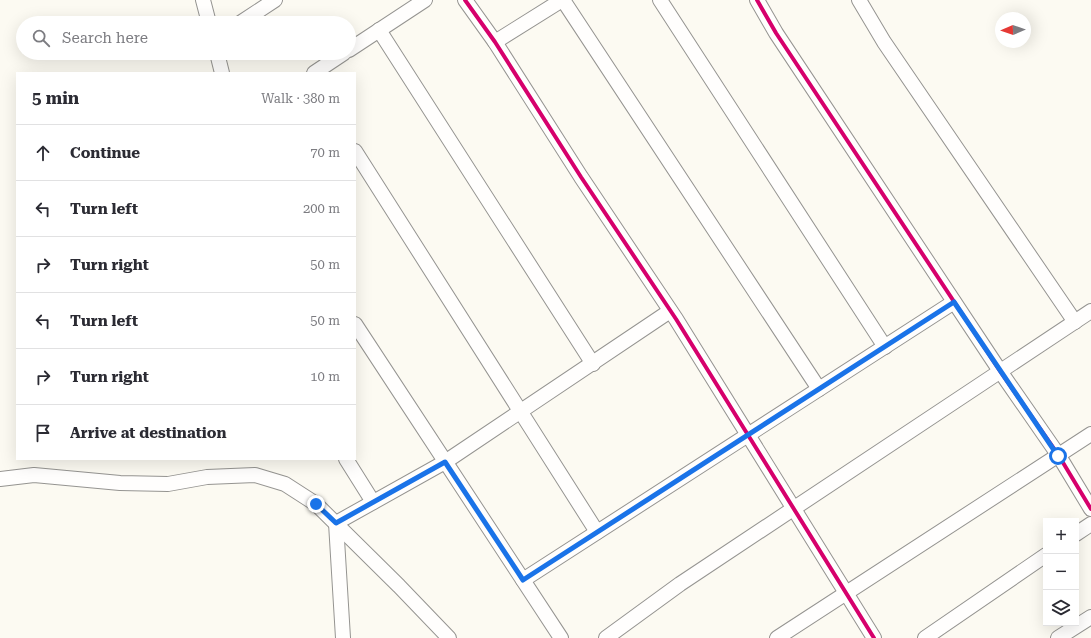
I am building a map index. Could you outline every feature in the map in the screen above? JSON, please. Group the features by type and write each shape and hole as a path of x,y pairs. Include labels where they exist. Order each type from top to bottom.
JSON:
{"street":[{"path":"204,0 207,16"},
{"path":"251,16 275,0"},
{"path":"356,45 425,0"},
{"path":"465,0 495,42 581,177 670,311 874,638"},
{"path":"495,42 563,0 818,389"},
{"path":"660,0 885,347"},
{"path":"757,0 776,33 1058,456 1091,510"},
{"path":"859,0 884,42 1074,322"},
{"path":"379,30 593,364"},
{"path":"219,60 222,72"},
{"path":"316,72 334,60"},
{"path":"356,153 597,532"},
{"path":"523,580 954,302"},
{"path":"336,523 445,462 670,311"},
{"path":"606,638 680,584 1091,312"},
{"path":"356,326 562,638"},
{"path":"777,638 1091,434"},
{"path":"347,460 373,502"},
{"path":"0,479 34,475 120,483 168,484 207,477 255,475 285,484 316,504 400,586 449,638"},
{"path":"336,523 343,638"},
{"path":"1079,532 1091,524"},
{"path":"925,638 1043,557"},
{"path":"1058,638 1091,617"}],"cycle path":[{"path":"465,0 495,42 581,177 676,319 874,638"},
{"path":"757,0 776,33 1000,371 1059,456 1091,509"}],"route":[{"path":"316,504 336,523 445,462 523,580 954,302 1058,456"}]}
